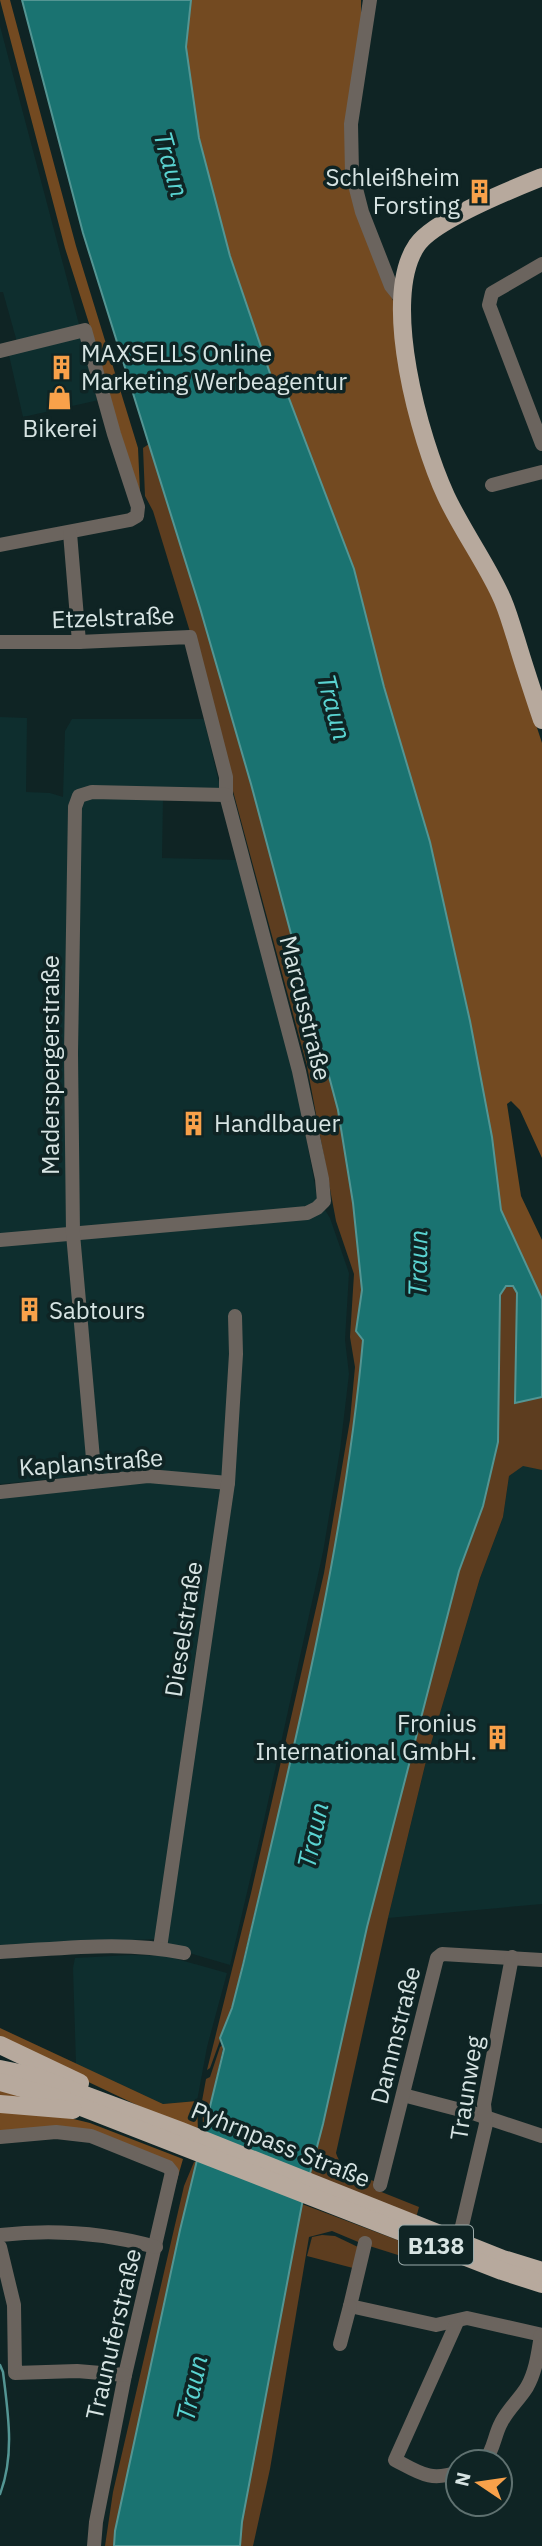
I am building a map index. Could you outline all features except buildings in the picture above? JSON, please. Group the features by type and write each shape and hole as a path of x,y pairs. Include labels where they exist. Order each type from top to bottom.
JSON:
{"main road":[{"path":"542,177 453,218 426,234 418,243 407,266 403,301 406,363 433,463 449,501 502,596 542,720"},
{"path":"0,2045 46,2065 155,2122"},
{"name":"Pyhrnpass Straße","path":"0,2069 34,2076 155,2122 178,2137"},
{"name":"Pyhrnpass Straße","path":"0,2082 178,2137 331,2198 502,2271 542,2284"},
{"path":"0,2104 92,2112"},
{"name":"Pyhrnpass Straße","path":"331,2198 503,2259 542,2270"}],"street":[{"path":"370,0 351,124 352,173 362,212 391,286 403,301"},
{"path":"542,264 492,293 489,305 542,444"},
{"path":"0,351 85,330 138,507 137,516 130,520 0,545"},
{"path":"492,485 542,472"},
{"path":"70,533 79,642"},
{"name":"Etzelstraße","path":"0,642 190,637 226,777 226,795"},
{"name":"Maderspergerstraße","path":"95,1481 73,1234 71,1053 75,807 79,796 92,792 226,795"},
{"name":"Marcusstraße","path":"0,1240 228,1226 307,1213 324,1201 299,1071 226,795"},
{"name":"Dieselstraße","path":"160,1948 228,1483 236,1354 235,1316"},
{"name":"Kaplanstraße","path":"0,1492 148,1476 228,1483"},
{"path":"0,1952 113,1947 160,1948 184,1953"},
{"name":"Dammstraße","path":"380,2185 437,1958 442,1954 542,1960"},
{"name":"Traunweg","path":"462,2225 486,2124 484,2105 512,1958"},
{"path":"403,2095 542,2136"},
{"name":"Traunuferstraße","path":"0,2137 56,2132 90,2136 168,2167 172,2172 125,2375 96,2522 94,2546"},
{"path":"0,2235 95,2234 121,2237 156,2247"},
{"path":"340,2344 365,2243"},
{"path":"0,2247 14,2305 15,2373 77,2371 125,2375"},
{"path":"350,2306 436,2325 467,2318 542,2335 534,2370 526,2388 497,2431 493,2448"},
{"path":"444,2477 428,2477 395,2460 457,2322"}],"shaded area":[{"path":"0,0 10,0 76,246 138,448 140,492 136,491 93,336 65,248"},
{"path":"191,0 361,0 361,22 349,100 366,225 396,309 406,393 492,590 542,743 542,1158 520,1110 511,1101 507,1104 521,1196 542,1240 542,1299 501,1210 492,1137 470,1021 430,842 384,687 354,569 285,388 273,382 230,256 199,138 186,47"},
{"path":"0,26 99,400 23,417 9,355 17,342 3,292 0,292"},
{"path":"149,444 251,784 338,1110 353,1203 362,1290 356,1331 363,1340 354,1425 310,1676 232,2008 207,2070 251,1893 324,1573 350,1420 355,1367 350,1337 354,1274 336,1221 307,1066 191,635 153,511 145,496 143,448"},
{"path":"0,717 27,718 26,792 50,793 63,797 65,731 72,719 204,719 223,800 163,799 162,858 238,860 298,1092 317,1197 330,1218 349,1273 345,1340 349,1374 323,1552 230,1965 162,1945 233,1480 100,1474 0,1484"},
{"path":"506,1286 513,1286 517,1293 516,1402 542,1397 542,1470 523,1466 509,1476 503,1517 480,1578 427,1757 336,2153 347,2169 377,2182 374,2189 419,2207 416,2218 309,2175 367,1927 459,1571 483,1506 498,1442 500,1295"},
{"path":"522,1465 542,1470 542,1904 388,1918 427,1757 480,1578 503,1517 509,1476"},
{"path":"125,1481 170,1483 221,1490 156,1939 0,1945 0,1495"},
{"path":"166,1956 227,1973 207,2047 197,2101 163,2104 76,2064 75,1958"},
{"path":"0,2028 163,2104 197,2101 198,2132 0,2040"},
{"path":"224,2044 203,2129 202,2101 206,2079 210,2077 220,2047"},
{"path":"0,2088 21,2092 49,2113 90,2123 183,2159 169,2208 169,2169 87,2132 0,2131"},
{"path":"194,2162 197,2162 115,2531 114,2546 105,2546 113,2492 184,2186"},
{"path":"302,2204 421,2249 417,2261 332,2231 309,2237 270,2469 253,2546 240,2546 242,2522"},
{"path":"335,2236 358,2247 353,2268 307,2256 312,2237"}],"water":[{"name":"Traun","path":"22,0 191,0 186,47 199,138 230,256 273,382 285,388 354,569 384,687 430,842 470,1021 492,1137 501,1210 542,1299 542,1397 515,1403 517,1293 513,1286 506,1286 500,1295 498,1442 483,1506 459,1571 367,1927 323,2124 302,2204 242,2522 240,2546 114,2546 180,2230 224,2049 220,2038 232,2008 243,1965 314,1655 343,1498 354,1419 363,1340 356,1331 362,1290 353,1203 338,1110 251,784 200,608 83,233"}],"waterway":[{"path":"0,2365 9,2434 8,2464 0,2494"}],"place":[{"name":"Schleißheim Forsting","path":"480,191"},
{"name":"MAXSELLS Online Marketing Werbeagentur","path":"61,367"},
{"name":"Bikerei","path":"60,397"},
{"name":"Handlbauer","path":"194,1123"},
{"name":"Sabtours","path":"29,1310"},
{"name":"Fronius International GmbH.","path":"497,1737"}]}
